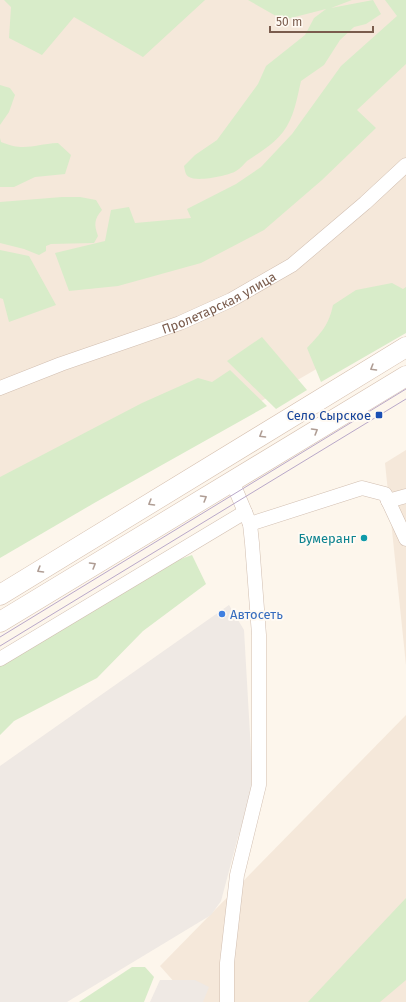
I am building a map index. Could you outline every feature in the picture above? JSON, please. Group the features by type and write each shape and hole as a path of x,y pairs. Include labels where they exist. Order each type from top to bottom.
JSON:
{"main road":[{"path":"0,595 406,347"},
{"path":"0,622 406,376"}],"street":[{"name":"Пролетарская улица","path":"0,388 61,364 180,323 231,300 292,265 365,203 406,165"},
{"path":"227,1002 227,963 237,875 258,786 259,635 247,518 232,481"},
{"path":"0,659 247,518 362,488 385,494 406,539"},
{"path":"388,501 406,496"}],"shaded area":[{"path":"0,0 406,0 406,317 0,553"},
{"path":"406,450 406,665 385,463"},
{"path":"229,605 244,630 252,769 251,799 238,837 221,901 211,915 67,1002 0,1002 0,766"},
{"path":"406,715 406,1002 192,1002 160,966"},
{"path":"160,980 195,980 209,987 203,1002 150,1002"}],"green space":[{"path":"4,0 205,0 143,57 74,17 42,55 9,38 11,7"},
{"path":"248,0 352,0 331,8 373,0 381,14 366,24 354,27 340,40 324,65 301,81 295,108 290,121 275,141 232,173 212,178 199,179 189,177 185,172 184,166 195,155 217,140 258,84 266,66 305,35 314,18 326,9 283,20"},
{"path":"385,0 406,0 406,64 357,110 376,128 322,180 264,230 201,263 118,286 69,291 55,253 105,241 111,210 129,207 135,223 191,218 187,209 236,184 261,167 292,134 341,66 397,16"},
{"path":"0,85 10,88 15,95 9,112 0,125"},
{"path":"0,138 1,142 17,147 30,147 58,143 71,155 65,174 35,177 14,187 0,187"},
{"path":"80,197 96,200 102,210 96,219 95,225 98,236 94,243 51,244 46,246 46,251 39,255 24,249 0,243 0,202"},
{"path":"0,250 29,256 56,305 9,322 3,299 0,298"},
{"path":"392,283 403,289 406,287 406,333 321,382 307,348 324,328 333,305 356,290"},
{"path":"262,337 307,390 276,409 227,361"},
{"path":"230,370 267,406 0,558 0,477 142,403 198,378 212,382"},
{"path":"192,555 206,584 143,631 97,678 14,721 0,735 0,666 178,560"},
{"path":"406,898 406,980 380,1002 308,1002"},
{"path":"132,967 145,967 154,977 144,1002 79,1002"}],"tram line":[{"path":"0,637 406,389"},
{"path":"0,646 406,399"}],"place":[{"name":"Село Сырское","path":"379,415"},
{"name":"Бумеранг","path":"364,538"},
{"name":"Автосеть","path":"222,614"}]}
